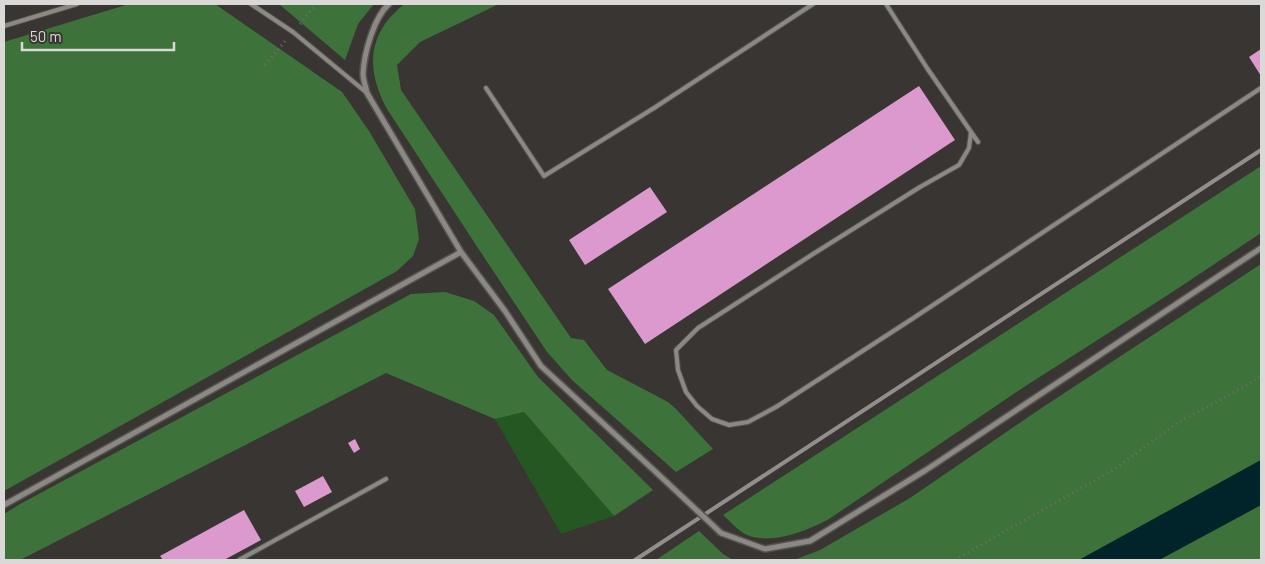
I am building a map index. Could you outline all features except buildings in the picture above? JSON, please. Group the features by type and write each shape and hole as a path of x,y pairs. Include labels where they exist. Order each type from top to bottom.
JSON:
{"street":[{"path":"389,4 383,9 369,37 363,75 367,93 461,252 505,311 541,366 721,533 765,548 810,541 926,470 1261,248"},
{"path":"4,505 461,252"}],"lane":[{"path":"4,26 78,4"},
{"path":"251,4 293,32 367,93"},
{"path":"486,88 544,176 654,108 813,4"},
{"path":"886,4 978,142"},
{"path":"971,132 970,148 959,165 920,187 698,328 676,350 678,370 686,392 697,406 712,419 728,425 748,422 776,407 1261,88"},
{"path":"239,560 386,479"}],"path":[{"path":"955,560 1118,468 1178,423 1261,376"}],"green space":[{"path":"129,4 215,4 342,92 369,131 415,209 419,239 413,256 397,271 4,491 4,42"},
{"path":"279,4 374,4 358,24 345,60"},
{"path":"404,4 499,4 420,42 397,65 401,90 571,338 584,340 607,370 668,402 713,449 676,472 572,380 547,352 387,109 377,87 373,64 376,42 387,21"},
{"path":"1261,166 1261,233 1024,387 829,519 789,535 757,538 744,533 723,515"},
{"path":"1261,264 1261,460 1079,560 794,560 820,550 910,498 1037,411"},
{"path":"445,292 474,301 494,315 538,377 653,490 614,516 524,412 495,419 386,373 20,560 4,560 4,514 20,504 411,294"},
{"path":"524,412 614,516 561,534 495,419"},
{"path":"1261,505 1261,560 1159,560"},
{"path":"699,531 723,554 733,560 656,560"}],"water":[{"path":"1261,460 1261,505 1159,560 1079,560"}],"railway":[{"path":"635,560 1261,150"}]}
